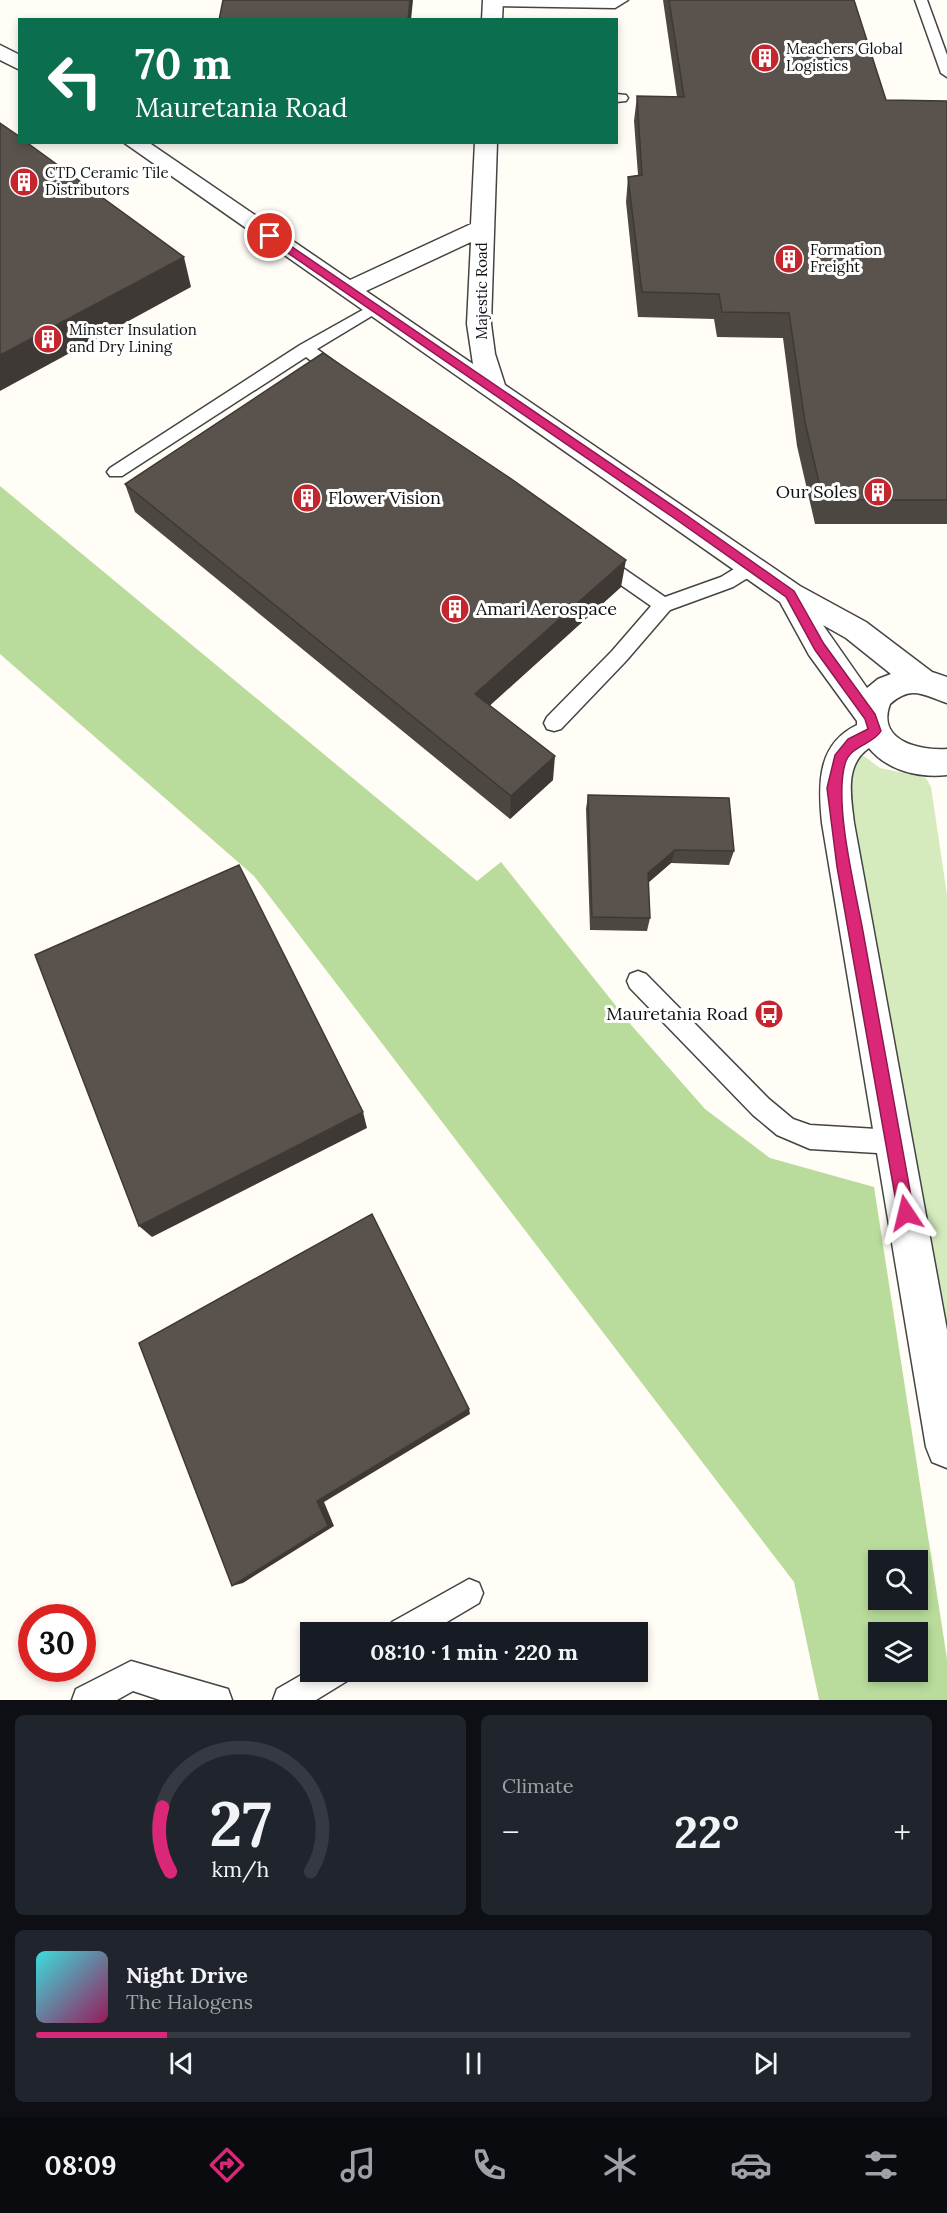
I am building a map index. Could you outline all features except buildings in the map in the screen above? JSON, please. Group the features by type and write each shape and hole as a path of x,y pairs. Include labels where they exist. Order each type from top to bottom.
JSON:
{"street":[{"path":"0,51 18,63"},
{"path":"136,144 753,566 790,594 856,630 939,686"},
{"name":"Majestic Road","path":"486,144 479,324 483,354 493,388"},
{"name":"Majestic Road","path":"347,290 482,228"},
{"path":"790,594 820,647 873,724 884,744 914,761 931,764 947,762"},
{"path":"939,686 906,681 891,685 880,693 873,704 873,724 839,759 834,788 844,867 947,1447"}],"lane":[{"path":"492,7 615,4 622,0"},
{"path":"921,0 947,73"},
{"path":"116,471 306,349 375,308"},
{"path":"306,349 354,384"},
{"path":"587,552 663,605"},
{"path":"554,723 619,656 663,605 727,582 753,566"},
{"path":"638,981 761,1107 785,1126 810,1137 894,1142"},
{"path":"419,1622 469,1593"},
{"path":"87,1700 131,1676 195,1696 217,1700"},
{"path":"288,1700 318,1682"}],"green space":[{"path":"0,486 477,881 501,862 632,1026 705,1109 770,1158 874,1187 947,1659 947,1700 819,1700 794,1582 254,876 0,654"},
{"path":"864,756 880,768 926,778 931,787 947,895 947,1346 849,812 851,771 857,757"}],"place":[{"name":"Meachers Global Logistics","path":"765,58"},
{"name":"CTD Ceramic Tile Distributors","path":"24,182"},
{"name":"Formation Freight","path":"789,259"},
{"name":"Minster Insulation and Dry Lining","path":"48,339"},
{"name":"Our Soles","path":"878,492"},
{"name":"Flower Vision","path":"307,498"},
{"name":"Amari Aerospace","path":"455,609"},
{"name":"Mauretania Road","path":"769,1014"}],"route":[{"path":"270,236 753,566 790,594 820,647 871,717 875,731 853,743 839,759 834,788 844,867 906,1213"}]}
